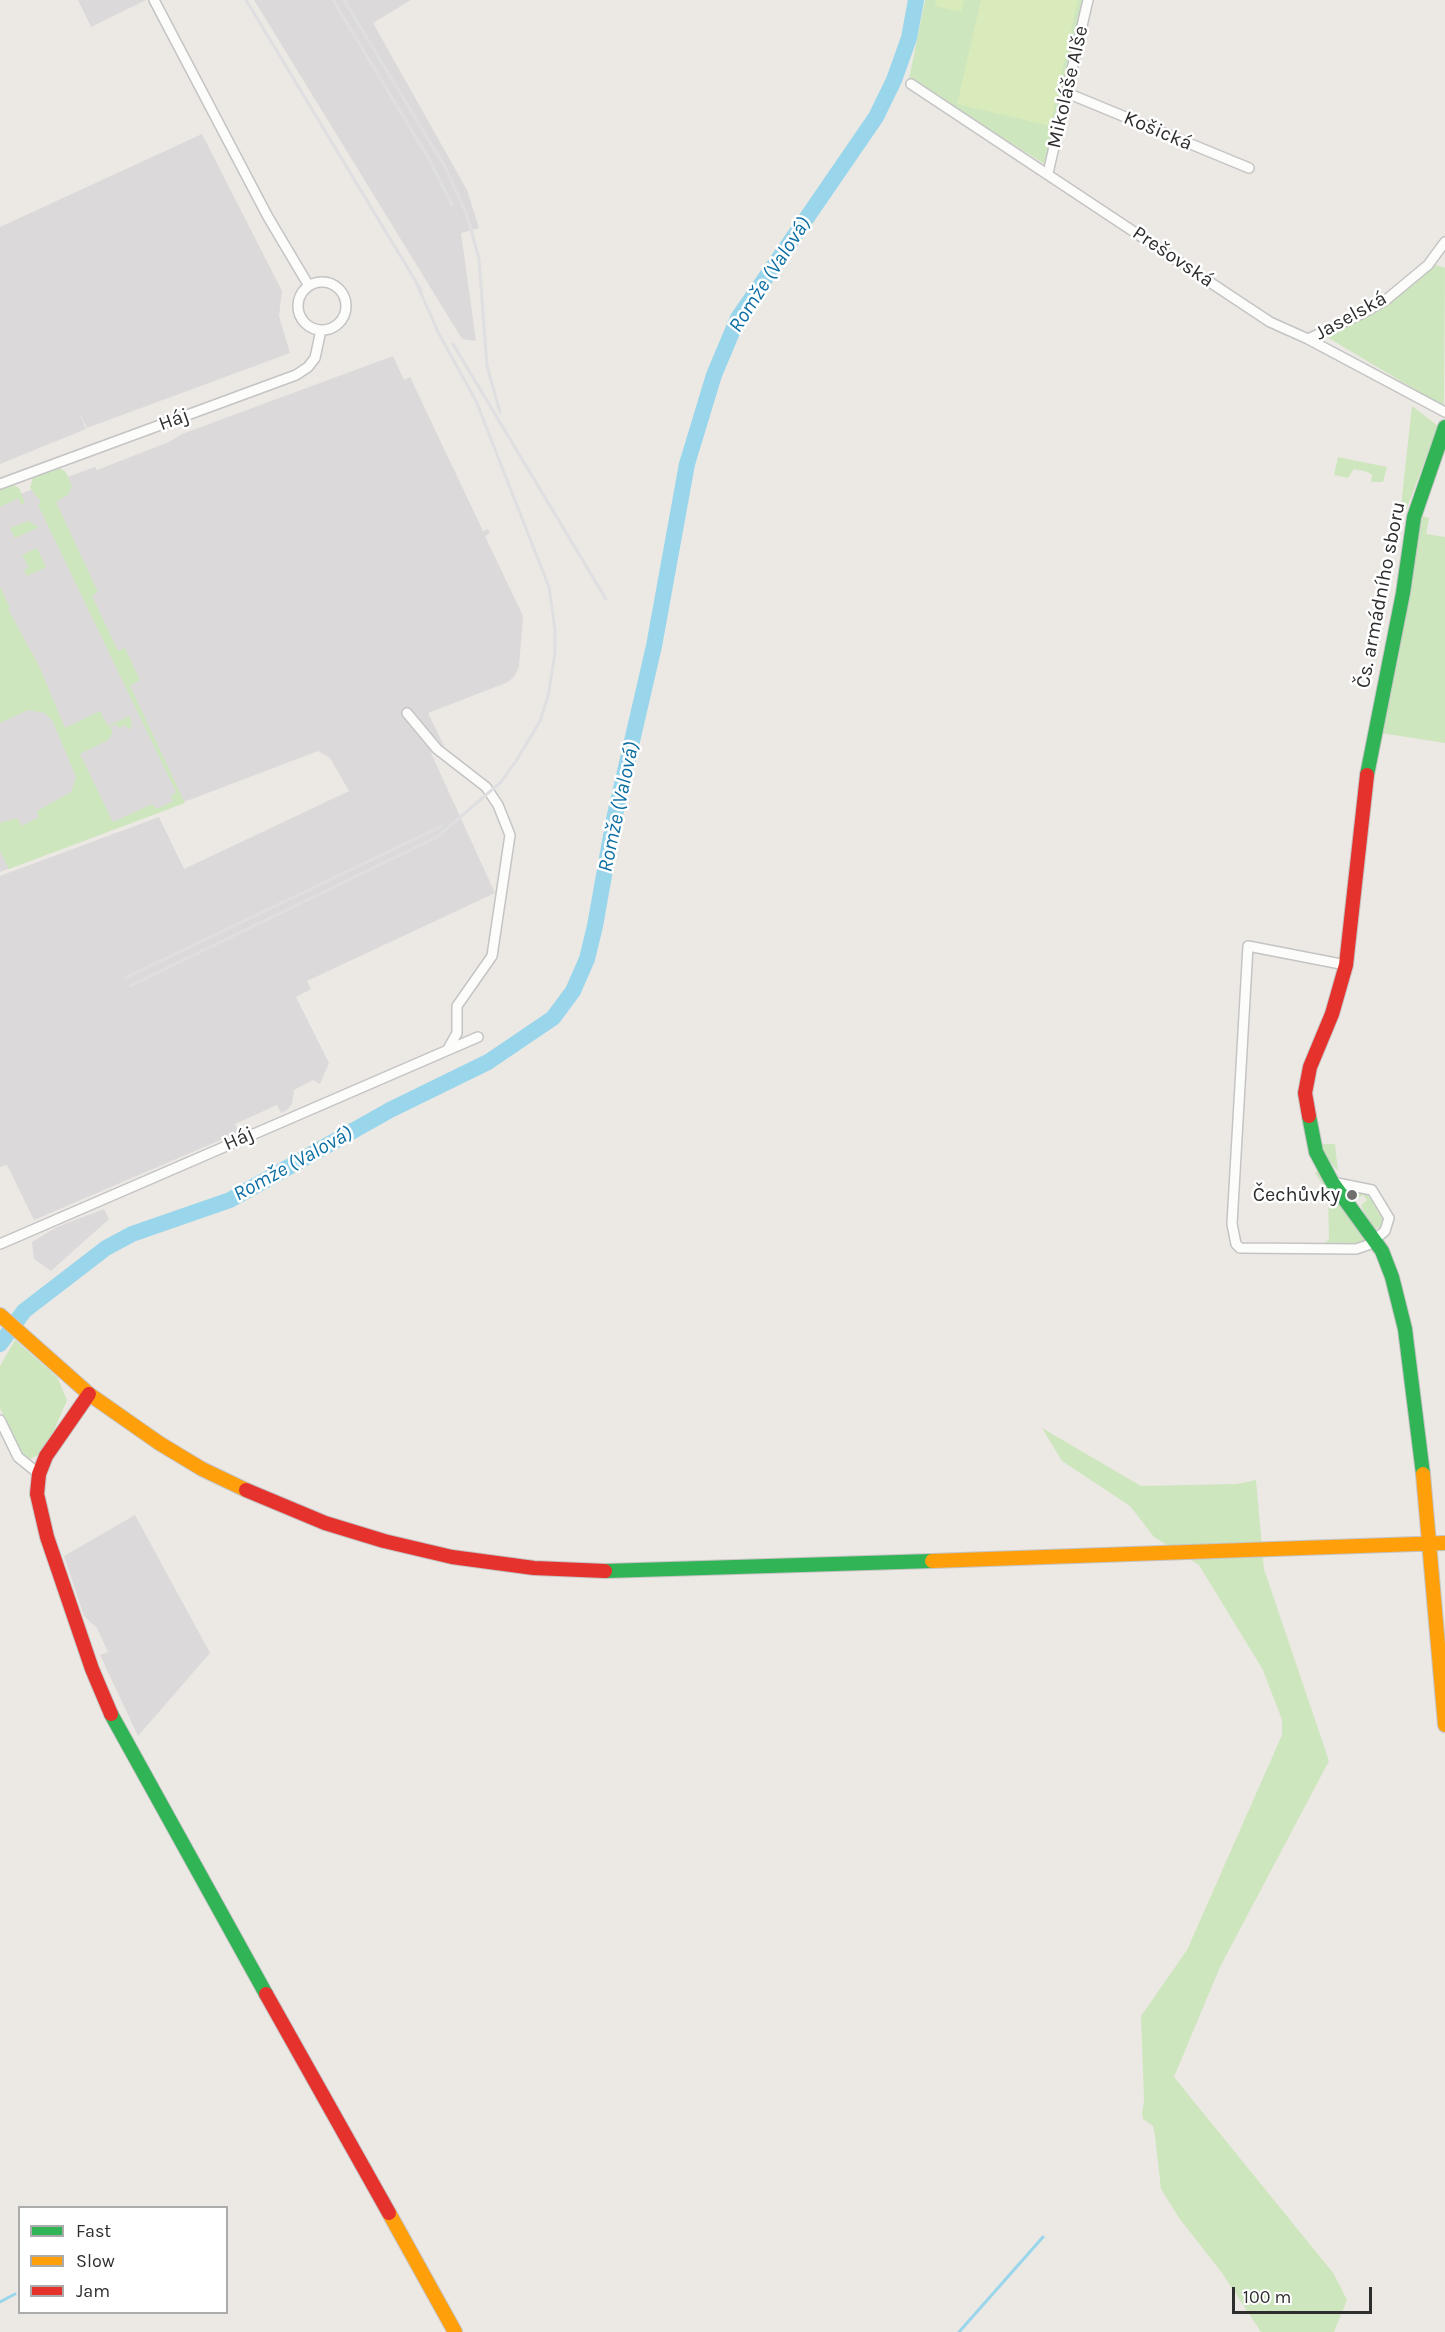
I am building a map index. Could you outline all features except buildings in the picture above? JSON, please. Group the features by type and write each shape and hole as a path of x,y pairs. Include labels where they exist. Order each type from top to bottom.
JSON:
{"street":[{"path":"154,0 167,14 268,217 309,286"},
{"name":"Mikoláše Alše","path":"1048,173 1088,0"},
{"name":"Prešovská","path":"911,84 1270,322 1308,339 1445,412"},
{"name":"Košická","path":"1067,93 1249,168"},
{"name":"Jaselská","path":"1308,339 1363,313 1387,298 1428,265 1445,242"},
{"path":"320,282 331,285 340,292 345,302 345,314 339,323 321,330 309,327 299,314 299,298 309,286 320,282"},
{"name":"Háj","path":"0,484 296,375 308,367 315,358 321,330"},
{"name":"Čs. armádního sboru","path":"1444,432 1413,517 1403,593 1369,758 1346,965 1332,1014 1310,1067 1305,1093 1313,1144 1332,1182 1375,1240 1389,1266 1405,1329 1415,1388 1445,1725"},
{"path":"407,713 437,749 486,787 498,805 510,835 492,956 457,1006 456,1035 446,1050"},
{"path":"1332,1182 1364,1186 1374,1192 1389,1221 1387,1230 1375,1240 1356,1249 1240,1248 1233,1238 1248,946 1346,965"},
{"name":"Háj","path":"0,1244 478,1037"},
{"path":"0,1315 22,1337 89,1394 185,1459 288,1509 384,1541 452,1557 501,1565 633,1572 1445,1543"},
{"path":"89,1394 49,1450 39,1474 37,1499 81,1640 109,1710 455,2332"},
{"path":"0,1420 18,1457 39,1474"}],"shaded area":[{"path":"78,0 146,0 91,27"},
{"path":"254,0 411,0 373,23 467,190 479,228 461,233 476,341 462,339"},
{"path":"202,134 282,291 279,316 290,353 87,428 78,410 86,429 0,464 0,227"},
{"path":"393,356 404,380 410,377 483,531 488,529 490,533 485,536 523,616 519,667 514,677 506,683 428,713 444,746 431,753 495,893 307,981 311,989 296,997 329,1063 320,1084 313,1080 294,1090 292,1104 287,1110 281,1113 277,1105 235,1124 239,1132 34,1220 7,1165 0,1167 0,876 159,817 184,869 349,791 330,758 318,751 0,872 0,501 95,467 97,470 169,442 182,434"},
{"path":"104,1209 109,1219 51,1271 34,1259 32,1242 57,1227"},
{"path":"135,1515 210,1653 138,1736 100,1655 108,1652 97,1628 84,1616 64,1556"}],"green space":[{"path":"925,0 1084,0 1046,165 909,79"},
{"path":"936,0 964,0 961,12 935,6"},
{"path":"981,0 1078,0 1050,126 957,104"},
{"path":"1433,264 1445,268 1444,407 1327,337 1388,301"},
{"path":"1412,406 1438,426 1405,513 1400,515"},
{"path":"1338,457 1387,467 1383,482 1371,482 1372,475 1354,469 1348,478 1334,475"},
{"path":"58,467 66,472 72,486 68,495 56,502 98,592 92,596 118,651 125,648 140,680 130,686 185,803 9,869 0,851 0,823 17,818 22,826 39,817 37,811 71,792 76,777 53,722 45,713 28,710 0,723 0,586 10,608 8,609 39,666 65,728 100,711 108,726 129,716 131,720 132,726 128,730 126,725 119,728 116,724 110,727 113,733 108,740 80,754 113,822 152,804 157,809 173,801 171,796 176,792 38,505 41,502 30,488 33,477"},
{"path":"12,484 19,488 25,503 21,504 18,498 0,507 0,488"},
{"path":"1420,515 1429,518 1426,534 1445,537 1445,743 1381,733 1410,586"},
{"path":"28,521 39,527 15,538 10,528"},
{"path":"37,548 46,567 27,576 24,570 29,567 22,555"},
{"path":"1321,1144 1335,1144 1338,1171 1326,1157"},
{"path":"1321,1169 1367,1239 1360,1245 1322,1246 1329,1239 1328,1192 1315,1173"},
{"path":"1357,1189 1366,1193 1371,1200 1375,1197 1385,1212 1381,1228 1374,1228 1367,1219 1361,1205 1367,1200 1363,1195 1357,1199"},
{"path":"15,1340 57,1377 67,1400 53,1433 38,1455 30,1459 22,1455 0,1408 0,1366"},
{"path":"1042,1428 1141,1486 1237,1484 1256,1480 1264,1569 1329,1761 1220,1967 1174,2077 1334,2274 1347,2300 1334,2332 1261,2332 1222,2273 1179,2218 1161,2189 1153,2126 1143,2119 1142,2113 1144,2101 1141,2016 1187,1950 1282,1735 1282,1720 1263,1670 1199,1565 1154,1537 1130,1506 1062,1461"}],"waterway":[{"name":"Romže (Valová)","path":"0,1344 24,1311 106,1248 132,1234 230,1200 390,1110 488,1062 553,1018 573,991 587,959 595,926 614,819 654,646 687,464 714,375 738,318 876,117 894,80 909,38 916,0"},
{"path":"959,2332 1043,2237"},
{"path":"0,2302 15,2294"}],"railway":[{"path":"246,0 421,290"},
{"path":"333,0 429,159 452,205"},
{"path":"344,0 445,167 467,215 479,259 487,366 500,412"},
{"path":"130,986 437,837 501,782 540,721 548,696 555,653 555,630 549,587 476,401 438,332 416,282"},
{"path":"453,344 606,599"},
{"path":"125,978 442,826"}],"traffic: fast":[{"path":"1367,775 1403,593 1414,517 1445,427"},
{"path":"1309,1116 1316,1152 1332,1182 1382,1251 1392,1277 1405,1329 1423,1474"},
{"path":"605,1571 932,1561"},
{"path":"111,1714 266,1994"}],"traffic: slow":[{"path":"0,1315 89,1394 159,1443 202,1469 246,1490"},
{"path":"1423,1474 1445,1725"},
{"path":"932,1561 1445,1543"},
{"path":"389,2213 455,2332"}],"traffic: jam":[{"path":"1309,1116 1305,1093 1310,1067 1332,1014 1346,965 1367,775"},
{"path":"89,1394 46,1456 39,1474 37,1494 47,1537 92,1669 111,1714"},
{"path":"246,1490 325,1523 384,1541 452,1557 534,1568 605,1571"},
{"path":"266,1994 389,2213"}],"place":[{"name":"Čechůvky","path":"1352,1195"}]}
